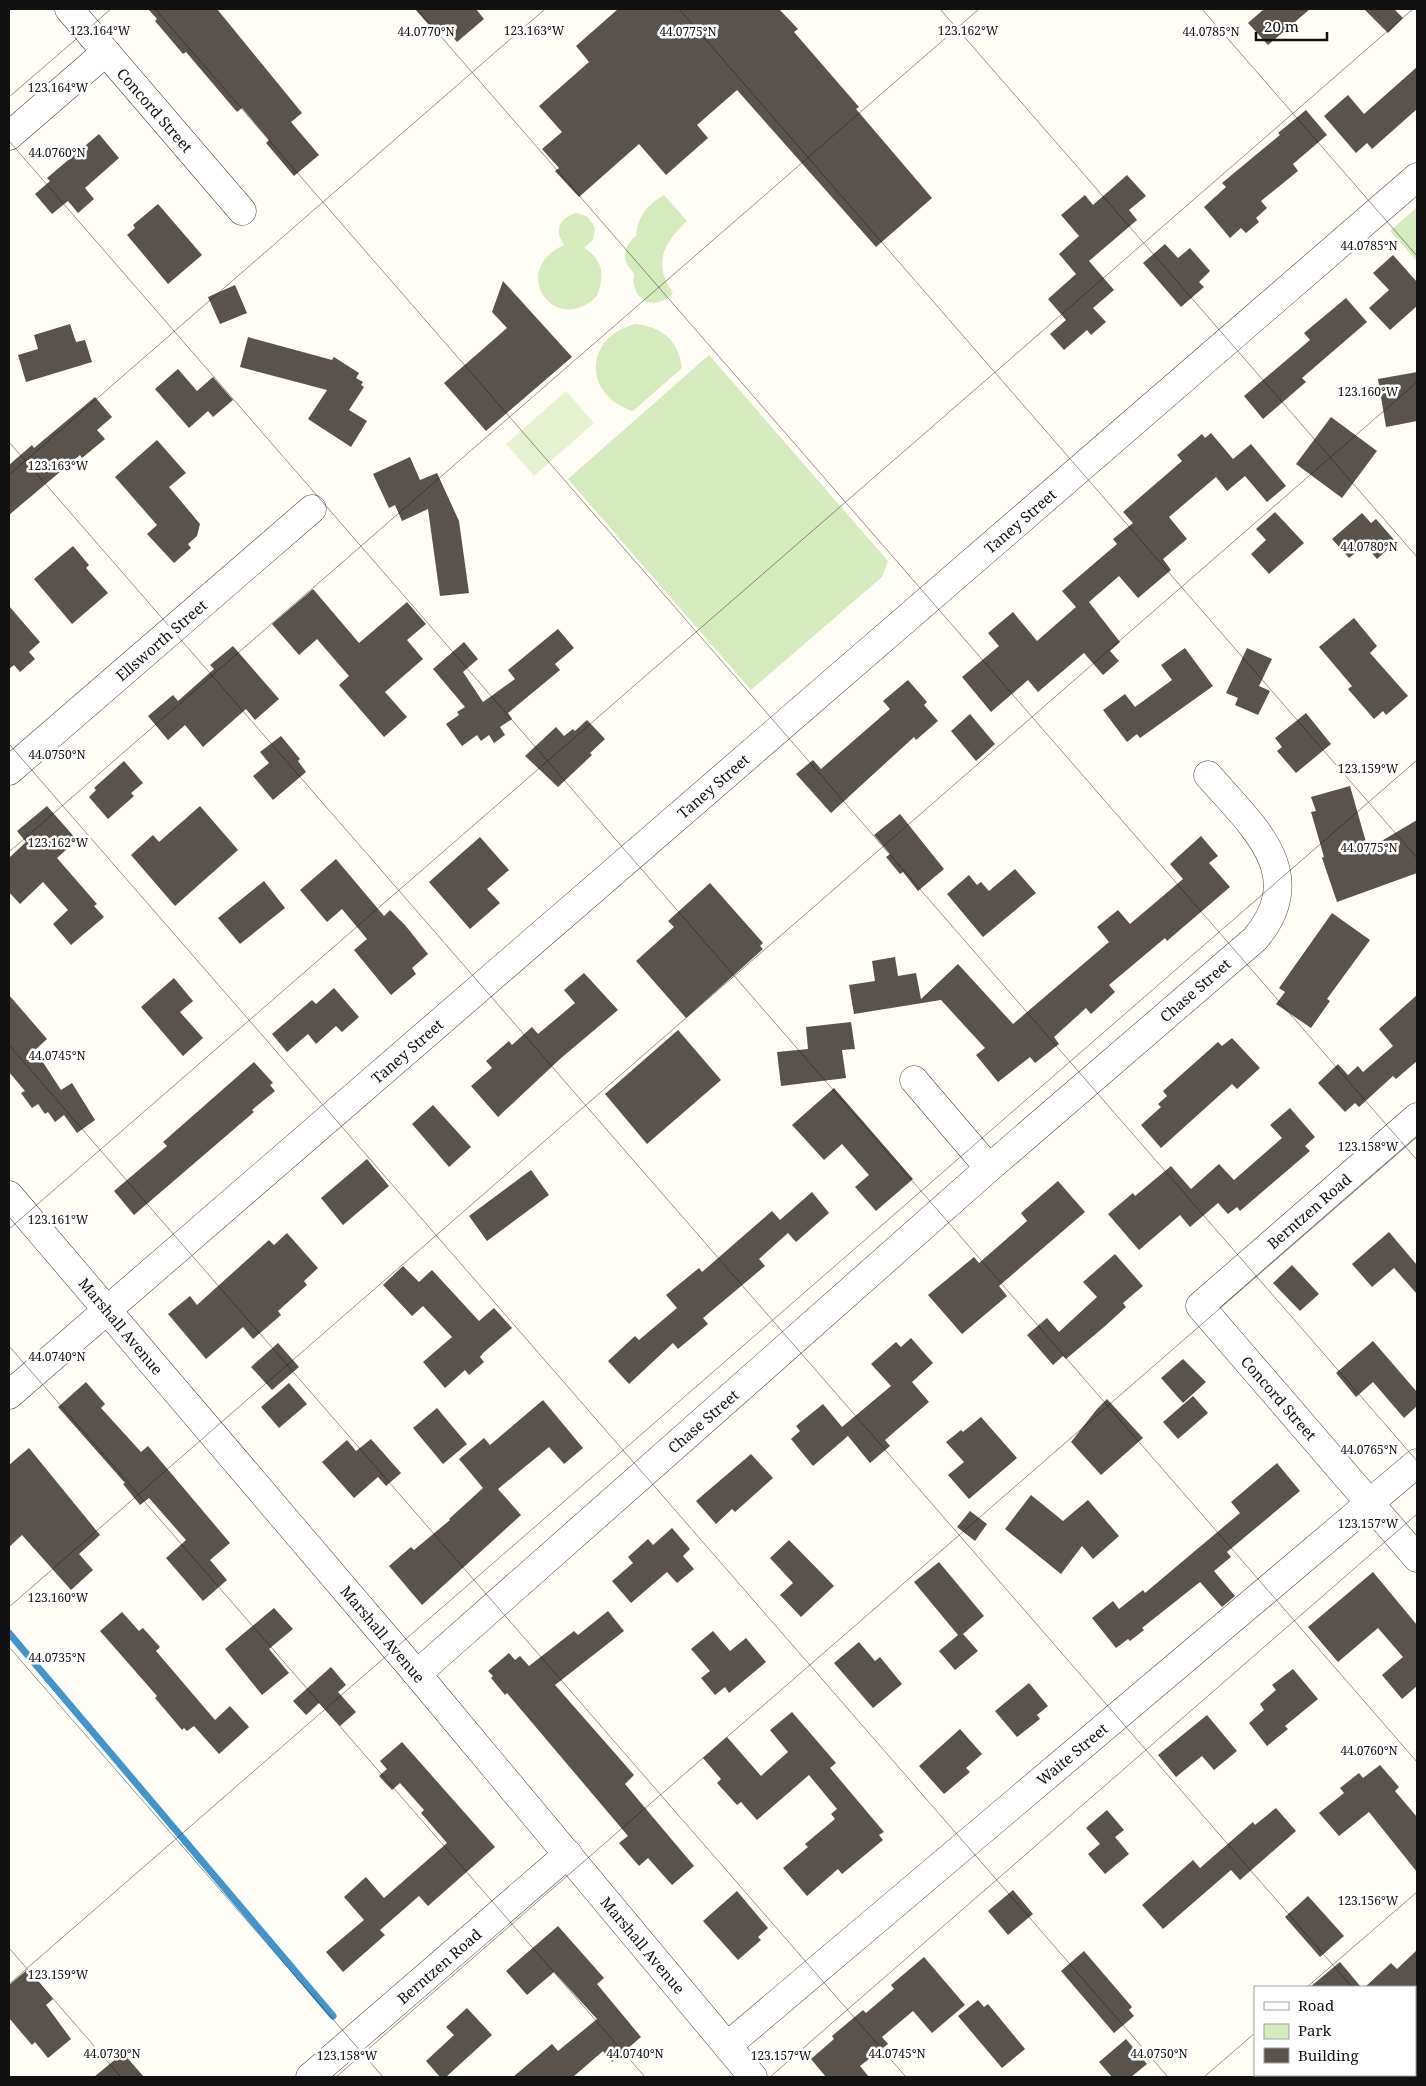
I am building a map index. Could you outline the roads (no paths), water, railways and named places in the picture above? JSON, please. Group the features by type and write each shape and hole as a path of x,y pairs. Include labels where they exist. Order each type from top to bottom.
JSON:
{"street":[{"name":"Concord Street","path":"69,9 242,211"},
{"path":"9,136 106,52"},
{"name":"Taney Street","path":"9,1395 1417,177"},
{"name":"Ellsworth Street","path":"9,771 312,508"},
{"name":"Chase Street","path":"417,1674 990,1168 1255,939 1266,925 1276,903 1275,863 1266,843 1208,775"},
{"path":"914,1080 990,1168"},
{"name":"Berntzen Road","path":"1200,1306 1417,1117"},
{"name":"Marshall Avenue","path":"9,1195 417,1674 753,2077"},
{"name":"Concord Street","path":"1200,1306 1417,1558"},
{"name":"Waite Street","path":"727,2046 1417,1463"},
{"name":"Berntzen Road","path":"310,2077 568,1854"}],"waterway":[{"path":"9,1633 333,2016"}]}
